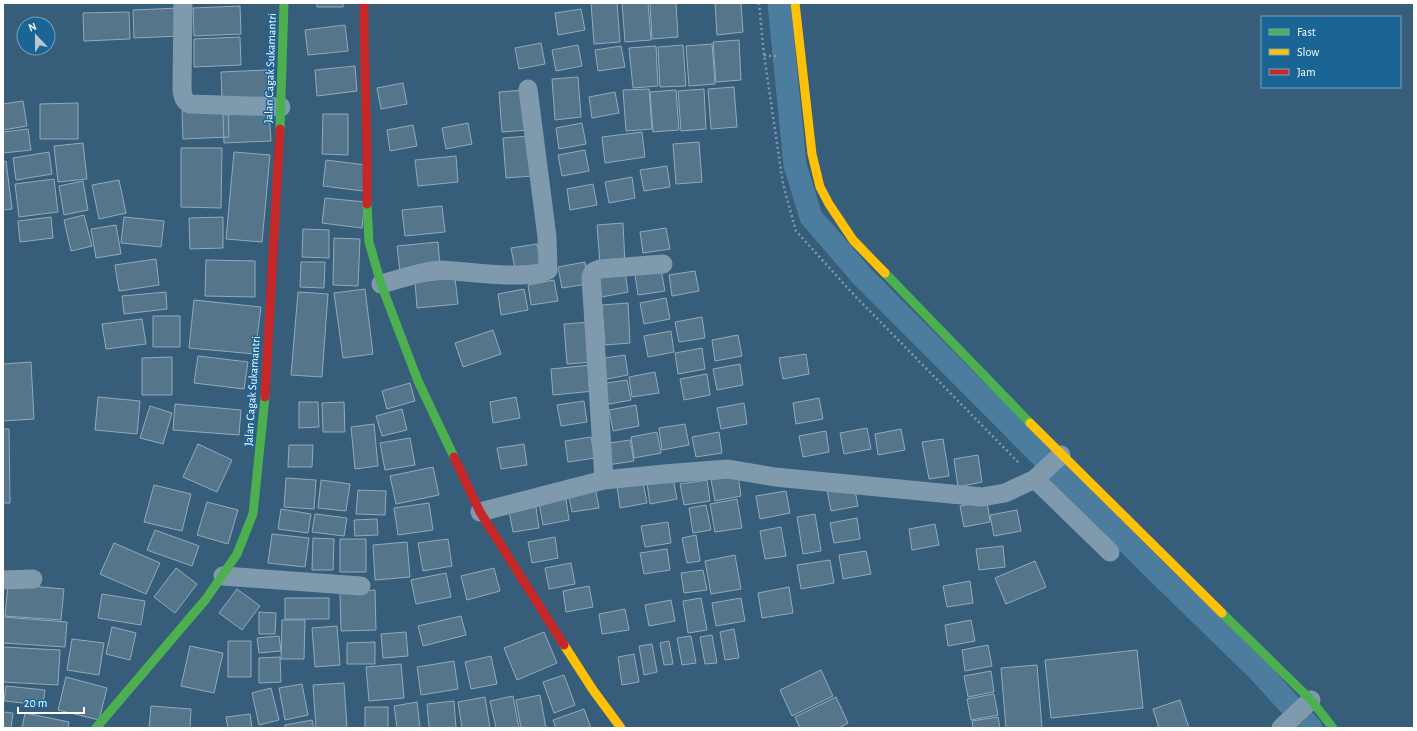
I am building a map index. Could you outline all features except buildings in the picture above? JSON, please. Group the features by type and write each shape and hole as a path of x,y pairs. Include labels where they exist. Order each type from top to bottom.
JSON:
{"street":[{"path":"183,3 182,90 183,98 186,102 190,104 281,107"},
{"name":"Jalan Cagak Sukamantri","path":"96,728 206,599 223,576 237,554 253,514 264,411 281,107 284,3"},
{"path":"364,3 364,64 368,151 367,219 369,242 381,284 418,381 480,512 593,690 621,728"},
{"path":"795,3 812,154 820,187 829,204 853,240 1058,457 1293,718 1333,728"},
{"path":"381,284 440,270 526,275 548,270 547,237 528,89"},
{"path":"604,480 591,277 593,272 600,269 663,264"},
{"path":"480,512 604,480 728,470 775,477 982,497 1005,493 1036,478 1058,457"},
{"path":"1036,478 1110,552"},
{"path":"223,576 361,586"},
{"path":"3,580 33,579"}],"path":[{"path":"764,54 770,56"}],"waterway":[{"path":"779,3 795,165 811,217 862,276 1151,566 1258,670 1311,728"}],"traffic: fast":[{"path":"280,129 284,3"},
{"path":"367,204 369,242 381,284 418,381 454,457"},
{"path":"885,273 1030,423"},
{"path":"96,728 206,599 237,554 253,514 265,397"},
{"path":"1222,613 1311,700 1333,728"}],"traffic: slow":[{"path":"795,3 812,154 820,187 829,204 853,240 885,273"},
{"path":"1030,423 1222,613"},
{"path":"564,645 593,690 621,728"}],"traffic: jam":[{"path":"364,3 367,204"},
{"path":"265,397 280,129"},
{"path":"454,457 480,512 564,645"}]}
